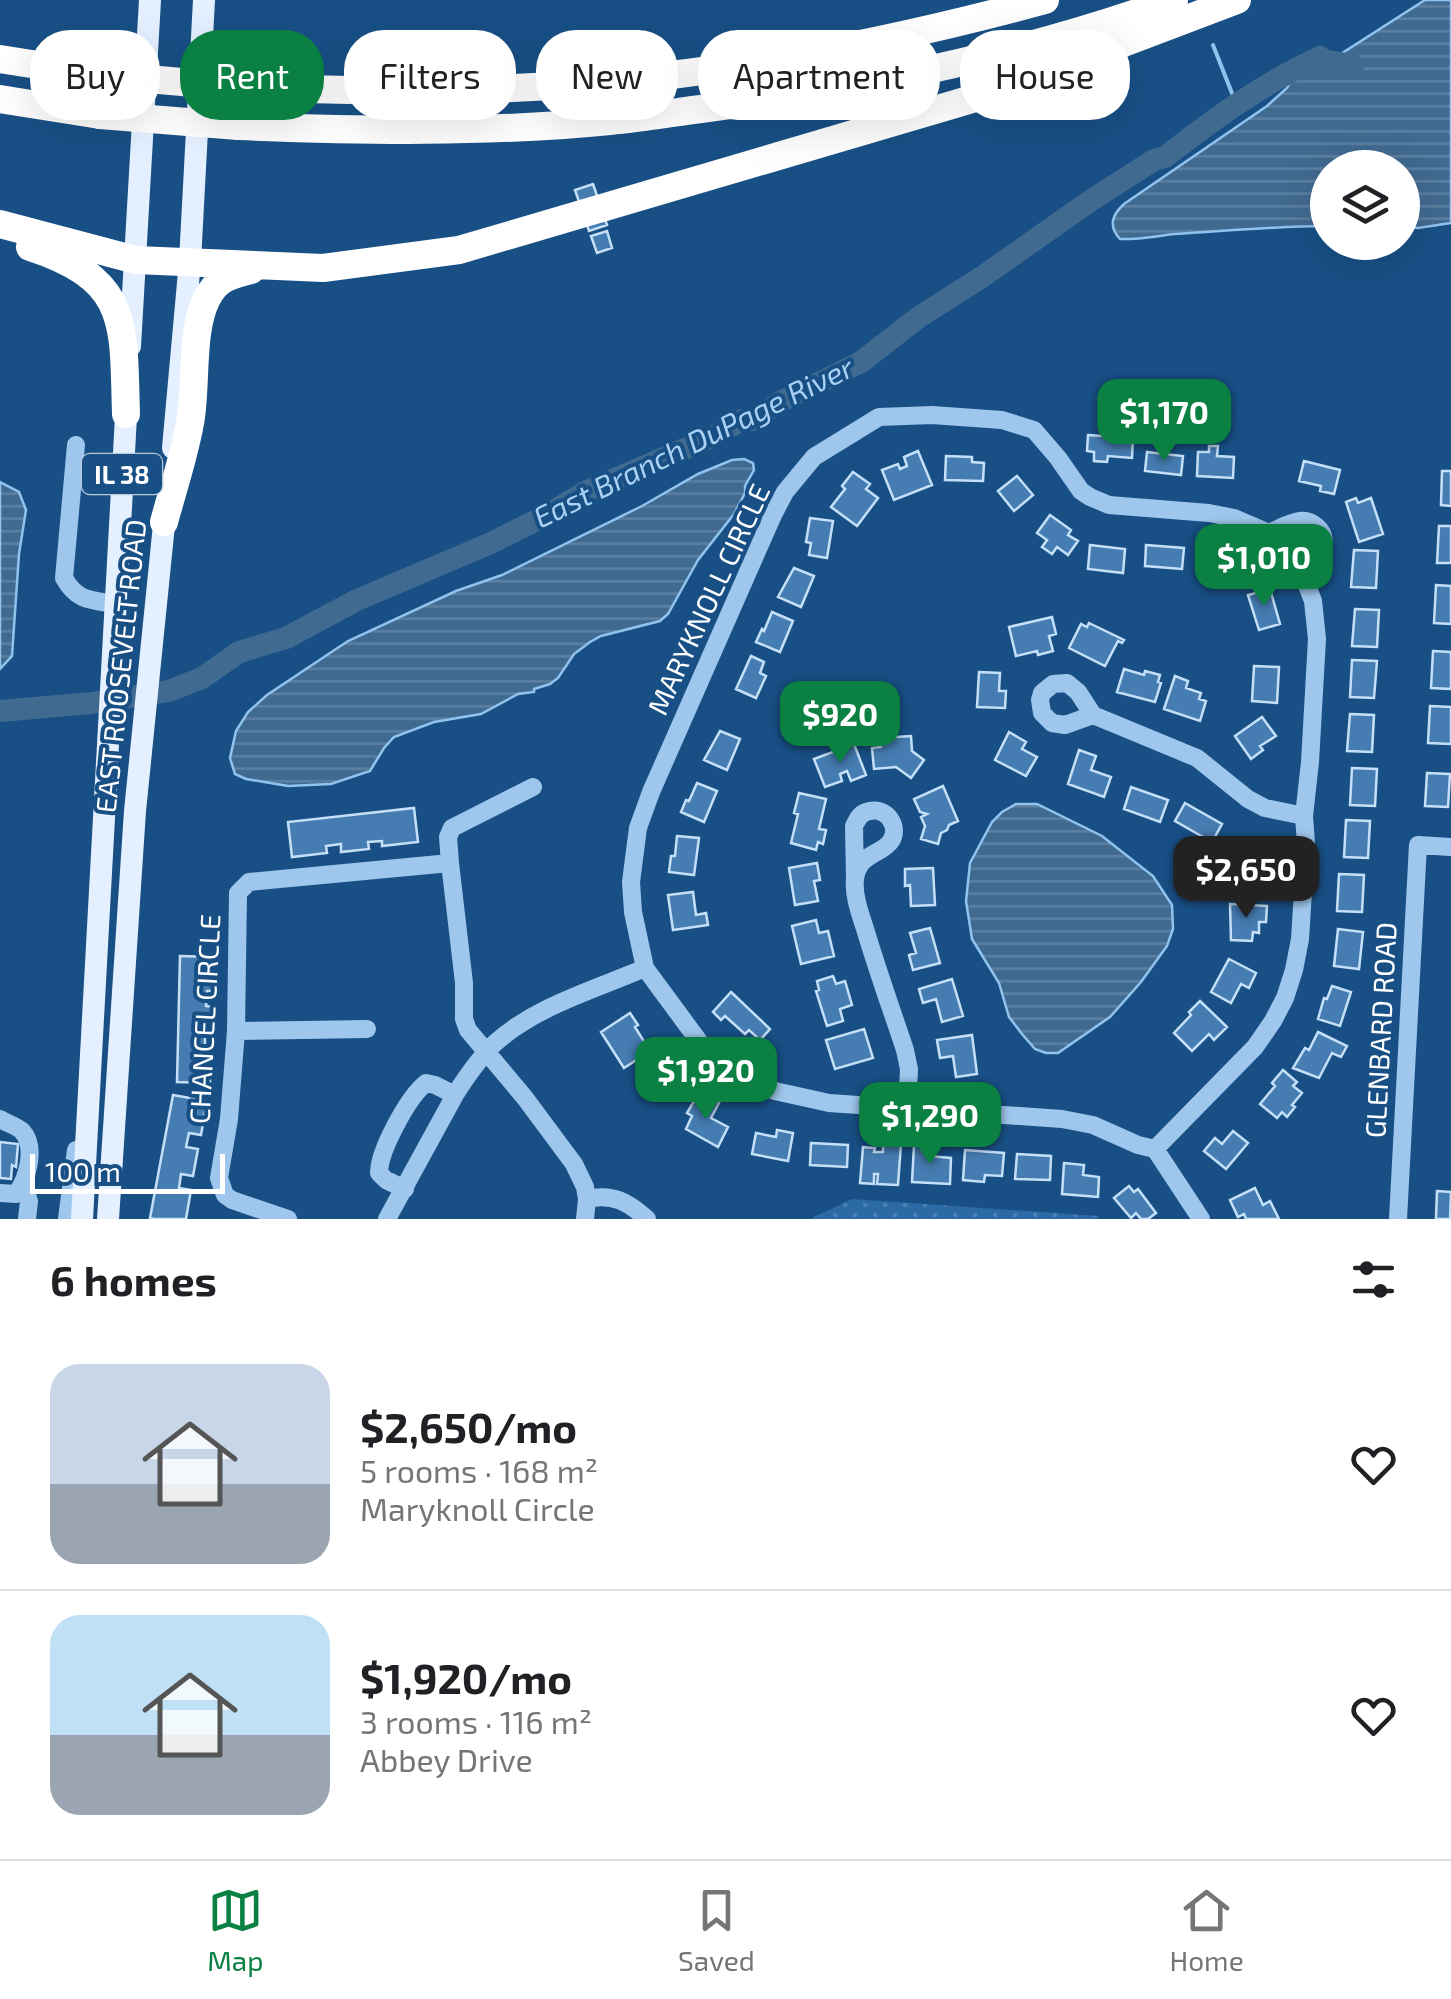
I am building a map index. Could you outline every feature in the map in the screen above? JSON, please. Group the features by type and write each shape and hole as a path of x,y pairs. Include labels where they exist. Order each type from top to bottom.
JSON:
{"highway":[{"path":"0,60 102,75 332,91 425,91 608,82 779,59 905,36 1045,0"},
{"path":"0,99 100,115 238,126 407,130 610,121 851,86 982,57 1174,0"},
{"path":"0,224 136,260 322,268 459,250 989,94 1238,0"},
{"path":"0,238 76,267 109,297 123,335 126,414"},
{"path":"164,522 190,421 202,309 222,279 263,266"}],"main road":[{"name":"EAST ROOSEVELT ROAD","path":"82,1219 150,0"},
{"name":"EAST ROOSEVELT ROAD","path":"108,1219 124,953 146,694 190,261 204,0"},
{"path":"97,951 124,953"},
{"path":"89,1096 100,1127 96,1219"}],"street":[{"name":"MARYKNOLL CIRCLE","path":"645,968 631,882 641,817 785,492 814,456 879,417 932,415 1002,420 1034,430 1081,491 1100,502 1223,515 1268,533 1288,551 1313,601 1317,626 1304,816 1306,844 1300,939 1294,970 1285,998 1255,1047 1154,1148"},
{"path":"76,445 64,578 72,592 87,600 116,604"},
{"name":"MARYKNOLL CIRCLE","path":"1268,533 1298,521 1318,528 1323,548 1302,575"},
{"path":"1092,716 1197,758 1248,800 1265,808 1304,816"},
{"path":"533,787 452,828 448,837 464,1019 474,1039 574,1164 587,1199 585,1219"},
{"name":"GLENBARD ROAD","path":"1398,1219 1418,844 1451,847"},
{"name":"CHANCEL CIRCLE","path":"288,1219 232,1200 220,1188 236,1031 237,898 244,885 285,878 450,863"},
{"path":"855,878 859,910 905,1050 909,1069 907,1108"},
{"path":"387,1219 455,1096 496,1042 546,1010 645,968 701,1044 752,1080 803,1099 830,1103 1081,1122 1107,1129 1138,1145 1154,1148 1201,1219"},
{"path":"236,1031 368,1029"},
{"path":"67,1219 92,1035"},
{"path":"405,1189 379,1173 390,1139 416,1091 426,1084 455,1096"},
{"path":"0,1119 22,1131 30,1145 25,1183 16,1194 0,1194"},
{"path":"21,1188 29,1201 27,1219"},
{"path":"587,1199 619,1198 646,1219"}],"shaded area":[{"path":"1425,0 1451,0 1451,223 1420,228 1420,150 1310,150 1310,227 1120,239 1113,221 1124,204 1267,106 1287,88 1304,56 1323,60 1339,55"},
{"path":"744,459 753,463 754,470 745,493 660,621 590,642 574,654 558,678 534,692 518,694 481,714 434,722 394,737 370,771 331,784 288,786 235,774 230,758 236,731 248,712 348,641 456,591 502,575 698,474"},
{"path":"0,482 19,492 26,510 12,656 0,669"},
{"path":"1016,804 1037,804 1102,836 1153,876 1172,905 1173,929 1167,946 1141,982 1110,1017 1058,1053 1035,1049 1009,1017 999,983 972,939 966,901 970,863 992,822"},
{"path":"852,1199 1098,1216 1099,1219 810,1219"}],"building":[{"path":"593,184 607,225 589,231 575,190"},
{"path":"607,231 612,248 597,253 591,236"},
{"path":"1088,435 1133,438 1132,458 1108,456 1107,462 1094,461 1094,452 1087,451"},
{"path":"1209,446 1218,446 1217,456 1234,457 1233,478 1197,476 1198,452 1209,452"},
{"path":"918,451 932,485 894,500 882,470 898,464 900,469 907,466 904,457"},
{"path":"1147,452 1183,456 1181,475 1145,471"},
{"path":"946,456 972,457 972,462 984,463 983,481 945,480"},
{"path":"1304,461 1340,470 1334,494 1299,481"},
{"path":"1442,471 1451,471 1451,506 1441,505"},
{"path":"853,472 870,484 866,489 878,498 857,526 831,507"},
{"path":"1017,476 1033,495 1014,511 998,491"},
{"path":"1356,498 1358,503 1371,498 1383,534 1359,542 1346,502"},
{"path":"1050,515 1071,530 1068,535 1078,541 1068,555 1057,547 1052,554 1042,547 1047,540 1037,533"},
{"path":"810,518 833,521 827,558 809,555 811,543 806,542"},
{"path":"1439,526 1451,526 1451,563 1437,563"},
{"path":"1090,545 1125,549 1123,573 1088,569"},
{"path":"1146,545 1184,548 1182,569 1145,566"},
{"path":"1205,550 1249,563 1244,578 1235,575 1234,581 1199,571"},
{"path":"1354,550 1378,551 1376,588 1351,587"},
{"path":"794,568 814,576 801,607 778,597"},
{"path":"1436,585 1451,586 1451,624 1434,623"},
{"path":"1270,589 1280,624 1259,630 1248,595"},
{"path":"1355,609 1379,610 1377,647 1352,646"},
{"path":"772,612 793,621 780,652 756,642"},
{"path":"1052,617 1056,634 1049,636 1053,651 1016,656 1009,627"},
{"path":"1089,623 1124,640 1118,641 1105,666 1069,648 1081,624 1087,627"},
{"path":"1433,651 1451,652 1451,689 1431,688"},
{"path":"751,656 764,662 760,673 766,676 756,698 736,689"},
{"path":"1352,660 1377,661 1374,698 1350,697"},
{"path":"1254,666 1279,667 1277,703 1252,701"},
{"path":"1124,669 1160,675 1155,702 1117,692"},
{"path":"979,672 1000,673 999,691 1006,691 1005,708 977,707"},
{"path":"1175,676 1188,681 1186,688 1201,693 1199,699 1206,701 1200,721 1164,709"},
{"path":"1430,706 1451,707 1451,744 1428,743"},
{"path":"1350,714 1374,715 1372,752 1347,751"},
{"path":"1262,717 1276,736 1260,746 1263,750 1251,759 1235,736"},
{"path":"720,731 740,739 727,770 704,760"},
{"path":"1009,732 1026,742 1022,749 1037,757 1026,776 995,760"},
{"path":"911,736 912,751 924,760 911,778 896,767 874,769 872,748 881,747 880,738"},
{"path":"854,744 866,775 851,781 847,771 840,774 842,781 825,787 814,759"},
{"path":"1079,750 1096,756 1091,770 1111,777 1104,797 1068,784"},
{"path":"1352,768 1377,769 1375,806 1350,805"},
{"path":"1427,773 1450,774 1448,807 1425,806"},
{"path":"697,783 717,791 704,822 681,812"},
{"path":"943,786 958,821 941,833 938,844 921,839 925,826 921,817 927,814 920,812 914,799"},
{"path":"1131,787 1168,800 1160,822 1124,809"},
{"path":"799,793 826,799 819,829 826,830 823,844 818,842 816,850 791,843"},
{"path":"1185,803 1222,824 1212,842 1175,821"},
{"path":"414,808 418,842 382,846 382,841 368,842 369,849 341,852 341,844 326,846 327,853 292,857 288,822"},
{"path":"1346,820 1370,821 1368,858 1344,857"},
{"path":"677,836 699,838 694,875 669,872"},
{"path":"1253,848 1254,869 1261,869 1262,889 1234,886 1233,874 1224,875 1223,866 1230,865 1228,850"},
{"path":"817,863 820,880 814,881 818,901 795,905 789,868"},
{"path":"933,868 935,905 911,906 905,869"},
{"path":"1339,874 1364,875 1362,912 1337,911"},
{"path":"693,892 696,915 706,913 708,925 673,930 668,895"},
{"path":"1230,904 1267,906 1266,922 1259,922 1259,933 1253,932 1252,941 1231,940"},
{"path":"816,920 819,933 828,931 834,956 801,964 792,926"},
{"path":"930,928 940,963 913,970 909,955 916,953 910,933"},
{"path":"1338,929 1363,932 1359,969 1334,966"},
{"path":"180,956 214,957 213,991 207,991 206,1006 213,1007 212,1034 205,1033 205,1047 211,1047 210,1083 177,1082"},
{"path":"1229,959 1256,973 1249,988 1241,984 1231,1003 1211,992"},
{"path":"833,976 836,984 845,981 852,1005 840,1009 843,1021 827,1026 816,991 817,981"},
{"path":"952,979 963,1016 942,1022 936,999 923,1003 919,989"},
{"path":"1332,986 1351,992 1340,1026 1318,1019"},
{"path":"731,992 770,1029 760,1040 713,1012"},
{"path":"1200,1001 1227,1027 1214,1040 1209,1034 1192,1051 1174,1033"},
{"path":"630,1013 650,1051 624,1068 601,1032"},
{"path":"864,1029 873,1058 835,1069 826,1040"},
{"path":"1318,1032 1347,1046 1341,1057 1332,1053 1319,1078 1293,1068"},
{"path":"972,1035 977,1074 956,1077 953,1056 940,1058 937,1040"},
{"path":"661,1059 689,1082 675,1099 647,1077"},
{"path":"1283,1070 1297,1082 1293,1086 1302,1093 1287,1117 1282,1112 1277,1118 1260,1104"},
{"path":"173,1095 207,1101 201,1135 189,1133 186,1147 198,1149 193,1176 181,1174 179,1188 191,1190 186,1219 154,1219 150,1218"},
{"path":"706,1095 719,1103 711,1118 728,1127 718,1147 686,1129 692,1116 687,1113 694,1101 701,1105"},
{"path":"777,1130 793,1133 788,1161 752,1154 756,1133 776,1137"},
{"path":"1233,1131 1248,1143 1226,1169 1204,1151 1215,1138 1222,1144"},
{"path":"0,1142 18,1144 11,1179 0,1178"},
{"path":"811,1143 848,1145 847,1167 810,1165"},
{"path":"883,1143 901,1144 898,1185 877,1184 878,1174 874,1174 874,1184 860,1183 863,1147 883,1152"},
{"path":"914,1145 929,1146 929,1156 951,1158 950,1184 912,1182"},
{"path":"965,1150 1004,1153 1002,1176 985,1175 984,1182 963,1180"},
{"path":"1017,1154 1051,1156 1050,1180 1015,1179"},
{"path":"1064,1163 1084,1165 1083,1175 1099,1177 1098,1197 1062,1194"},
{"path":"1129,1186 1134,1192 1138,1189 1156,1213 1148,1219 1141,1219 1136,1213 1131,1218 1114,1198"},
{"path":"1255,1188 1263,1205 1270,1201 1279,1219 1246,1219 1244,1214 1238,1217 1230,1200"},
{"path":"1437,1191 1451,1192 1450,1219 1436,1219"}],"waterway":[{"path":"1213,45 1237,106"},
{"name":"East Branch DuPage River","path":"0,711 169,691 202,678 239,652 286,638 357,600 491,543 587,491 742,420 752,420 861,362 919,317 1279,78 1320,57 1353,65"}]}
